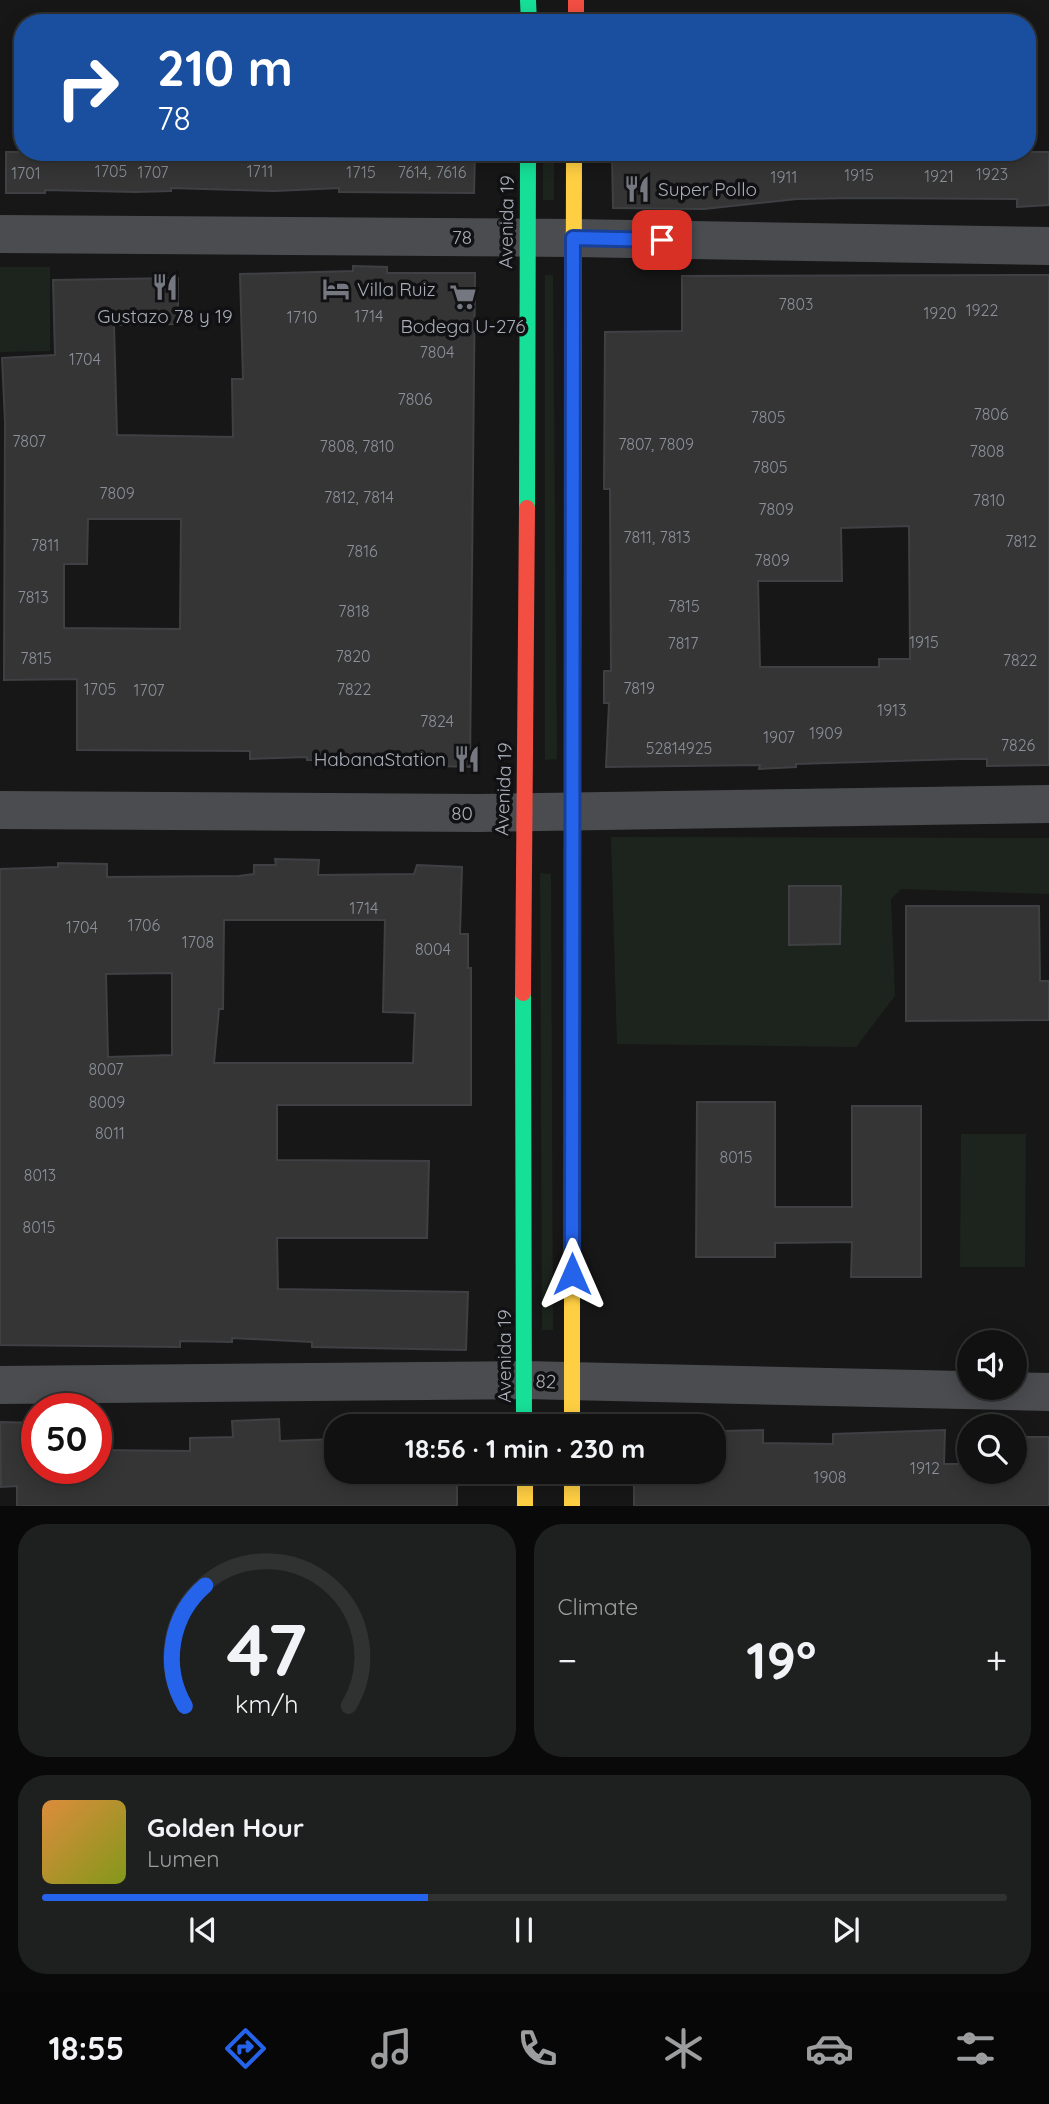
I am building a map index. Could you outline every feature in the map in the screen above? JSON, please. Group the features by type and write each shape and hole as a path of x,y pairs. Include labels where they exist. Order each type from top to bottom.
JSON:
{"main road":[{"name":"Avenida 19","path":"524,1414 528,161"},
{"path":"572,1414 574,161"},
{"path":"524,1484 525,1506"},
{"path":"572,1484 572,1506"}],"street":[{"name":"78","path":"0,234 573,238 1049,246"},
{"name":"80","path":"0,810 574,811 1049,804"},
{"name":"82","path":"0,1385 524,1380 1049,1392"}],"shaded area":[{"path":"543,161 554,161 554,200 543,200"},
{"path":"0,267 50,267 50,351 0,352"},
{"path":"545,275 553,275 557,759 545,760"},
{"path":"611,837 1049,838 1049,894 901,889 891,899 895,996 856,1047 617,1044"},
{"path":"540,873 551,874 553,1330 542,1330"},
{"path":"961,1134 1026,1134 1025,1267 960,1267"}],"building":[{"path":"6,152 14,152 14,161 475,161 474,193 339,192 339,188 275,191 171,188 171,191 45,190 45,193 6,193"},
{"path":"1036,152 1049,152 1049,205 1017,207 1017,199 855,198 797,199 704,209 613,208 612,161 1036,161"},
{"path":"353,266 387,267 387,273 475,273 470,767 307,760 307,757 250,759 250,751 77,750 77,679 4,680 5,422 2,358 55,355 53,280 178,278 178,324 114,325 117,435 233,437 232,379 243,379 240,274 353,271","holes":["88,519 181,519 180,629 64,628 64,564 87,564"]},
{"path":"1049,275 1049,765 987,766 987,759 960,759 796,764 796,767 759,769 760,765 606,767 609,703 604,703 604,671 611,671 610,489 604,489 605,332 682,331 682,276","holes":["909,526 910,659 879,659 879,667 760,667 758,581 842,581 841,528"]},
{"path":"275,859 319,860 318,875 414,874 417,865 462,867 460,934 468,934 468,968 471,968 471,1105 277,1105 277,1160 429,1161 427,1238 277,1238 278,1289 468,1292 466,1350 312,1347 312,1342 232,1338 232,1342 180,1341 180,1347 0,1345 0,869 58,867 58,863 107,864 107,877 239,876 254,874 254,865 276,865","holes":["224,920 385,920 383,1012 415,1013 413,1063 214,1063 219,1009 223,1009","172,973 172,1055 108,1057 106,974"]},
{"path":"789,886 841,886 840,944 789,945"},
{"path":"906,906 1039,906 1040,981 1049,981 1049,1020 906,1021"},
{"path":"697,1102 775,1102 775,1207 852,1207 852,1106 921,1106 921,1277 851,1277 852,1242 775,1243 775,1257 696,1257"},
{"path":"279,1419 280,1441 324,1439 324,1484 457,1484 457,1506 17,1506 17,1486 1,1487 0,1422 21,1423 21,1484 112,1484 112,1450 190,1451 190,1438 233,1437 232,1421"},
{"path":"763,1430 763,1443 833,1444 833,1434 945,1430 944,1464 957,1464 957,1484 1027,1484 1027,1437 1049,1437 1049,1506 634,1506 634,1484 726,1484 726,1431"}],"traffic: fast":[{"path":"528,0 529,14"},
{"path":"527,508 528,161"},
{"path":"572,1158 573,677"},
{"path":"523,993 524,1414"}],"traffic: slow":[{"path":"573,677 574,161"},
{"path":"572,1158 572,1414"},
{"path":"525,1484 525,1506"},
{"path":"572,1484 572,1506"}],"traffic: jam":[{"path":"576,0 576,14"},
{"path":"523,993 527,508"}],"place":[{"name":"Super Pollo","path":"637,189"},
{"name":"Gustazo 78 y 19","path":"165,287"},
{"name":"Villa Ruiz","path":"336,289"},
{"name":"Bodega U-276","path":"463,297"},
{"name":"HabanaStation","path":"467,759"}],"route":[{"path":"572,1274 573,238 662,240"}]}
